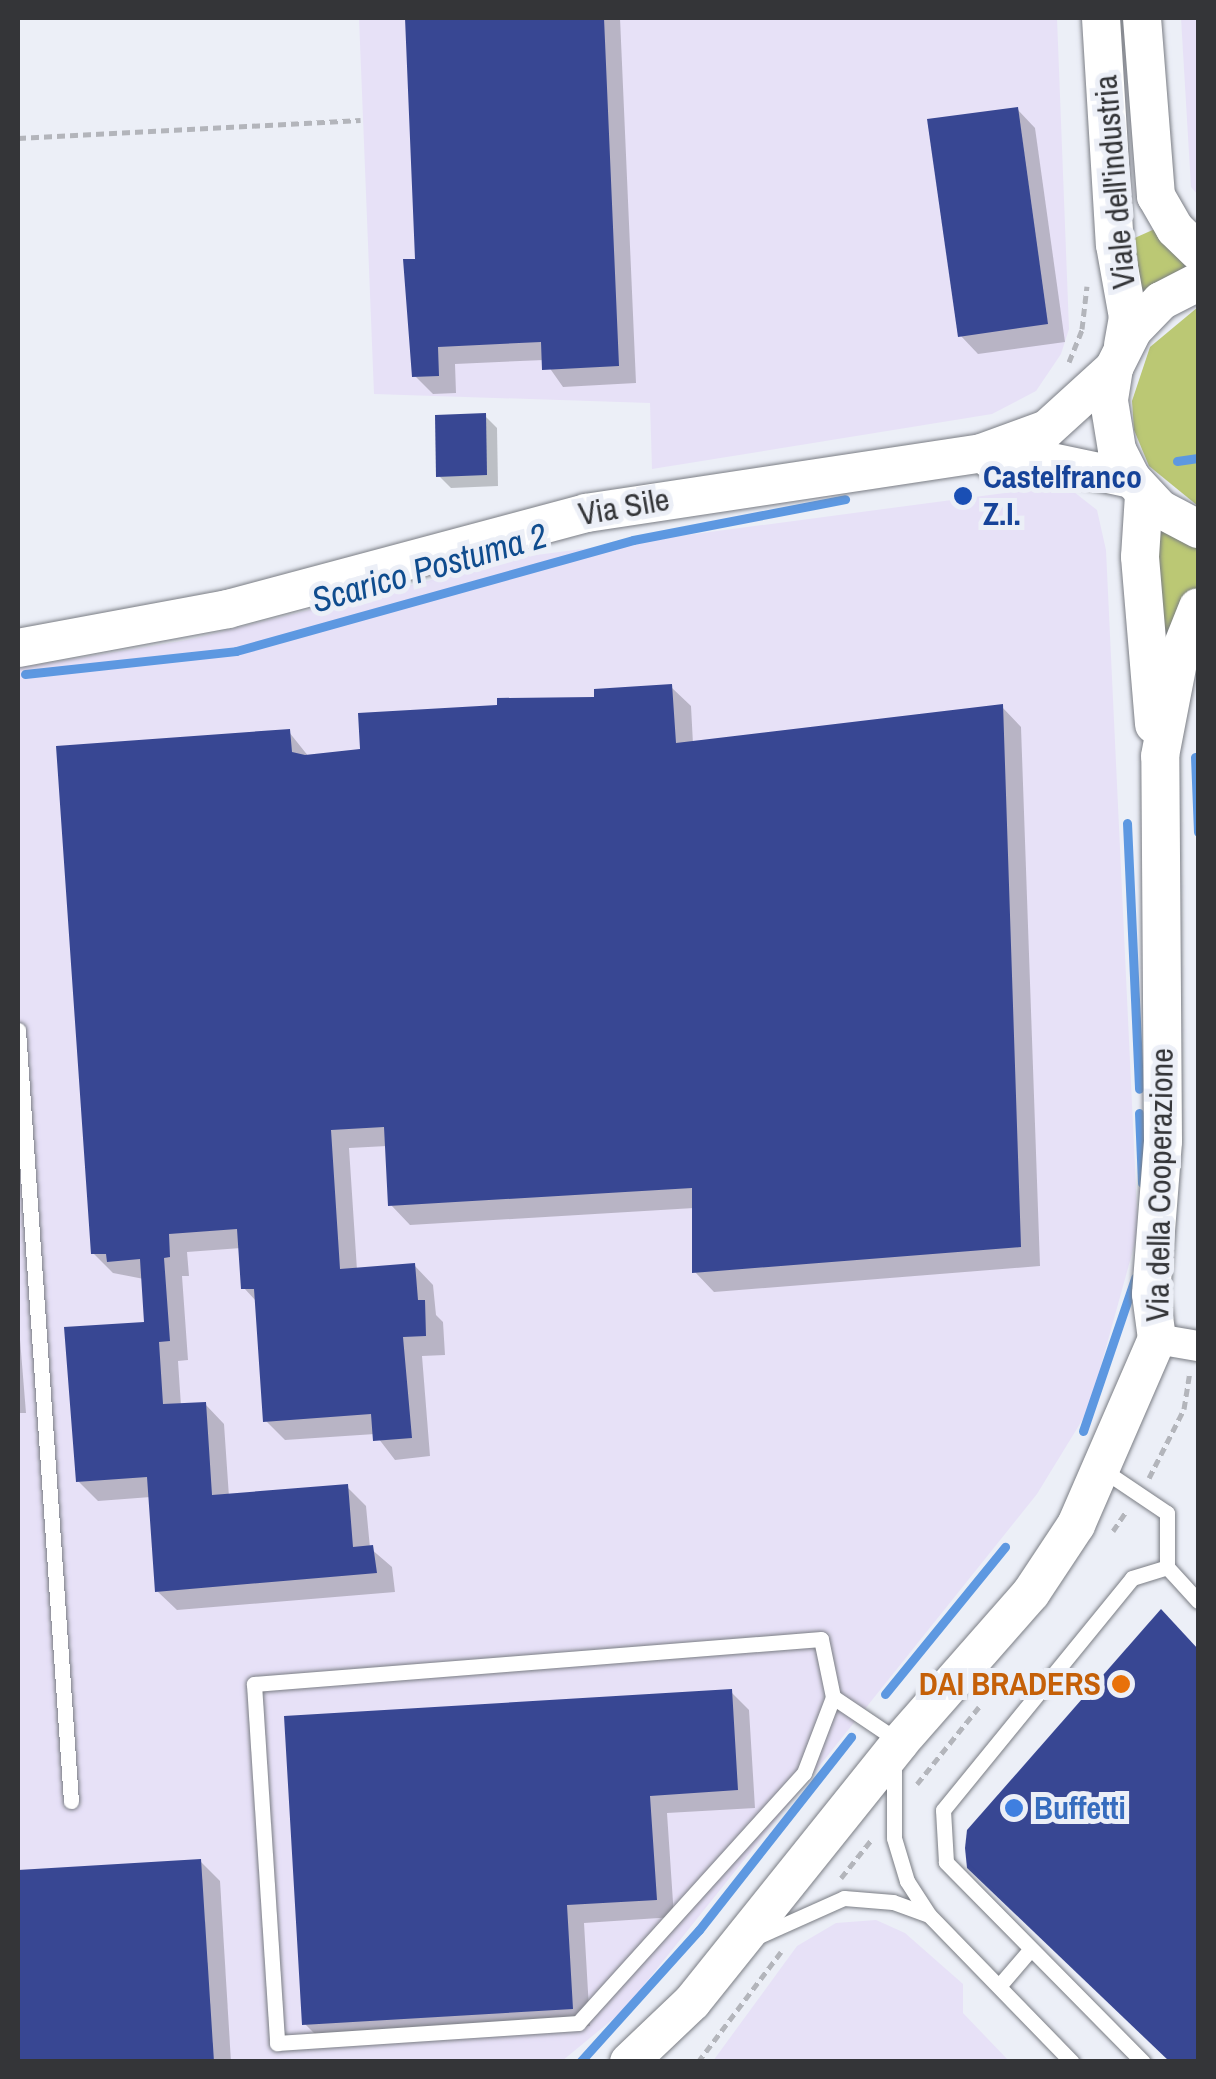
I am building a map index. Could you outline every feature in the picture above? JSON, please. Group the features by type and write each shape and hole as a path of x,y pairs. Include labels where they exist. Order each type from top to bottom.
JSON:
{"street":[{"name":"Viale dell'industria","path":"1101,18 1115,245 1128,318 1109,417 1138,487"},
{"name":"Viale dell'industria","path":"1142,18 1156,196 1174,229 1198,250"},
{"name":"Via Sile","path":"944,461 1047,429 1118,357 1161,302 1198,282"},
{"name":"Via Sile","path":"18,648 228,609 586,513 944,461 1047,461 1138,487"},
{"path":"1138,487 1198,529"},
{"name":"Via della Cooperazione","path":"629,2062 692,2002 897,1746 1032,1594 1076,1525 1156,1339 1151,1294 1163,1141 1160,756 1142,594 1138,487"},
{"name":"Via della Cooperazione","path":"1160,756 1180,652 1198,608"},
{"path":"1156,1339 1198,1346"},
{"name":"Via della Cooperazione","path":"660,2062 692,2002"}],"lane":[{"path":"18,1030 71,1801"},
{"path":"1098,1467 1167,1513 1167,1566 1198,1601"},
{"path":"1143,2062 1029,1951 946,1862 943,1810 1132,1578 1167,1566"},
{"path":"832,1697 804,1772 578,2022 277,2043 254,1684 822,1638 832,1697 897,1746 898,1859 929,1915 1072,2062"},
{"path":"734,1950 844,1898 892,1902 929,1915"},
{"path":"999,1986 1029,1951"}],"path":[{"path":"18,138 360,120"},
{"path":"1065,372 1082,329 1088,275"},
{"path":"1151,1476 1184,1409 1188,1383"},
{"path":"834,1888 878,1831"},
{"path":"698,2062 793,1938"}],"shaded area":[{"path":"359,18 1057,18 1069,329 1061,354 1036,391 992,414 652,469 650,403 374,394"},
{"path":"1181,18 1198,18 1198,195 1191,187"},
{"path":"1065,485 1097,510 1106,550 1138,1232 1089,1409 1037,1494 624,2010 562,2061 18,2062 18,668 187,640 529,556"},
{"path":"876,1920 905,1933 963,1984 963,2013 1009,2061 713,2061 797,1946 836,1923"}],"green space":[{"path":"1157,228 1194,267 1142,298 1128,241"},
{"path":"1198,307 1198,506 1149,466 1134,430 1132,401 1150,347"},
{"path":"1154,524 1198,548 1198,588 1165,684"}],"building":[{"path":"405,18 604,18 619,366 542,370 541,342 438,347 439,376 412,377 403,259 415,259"},
{"path":"1018,107 1048,324 958,337 927,119"},
{"path":"486,413 487,475 436,477 435,415"},
{"path":"672,684 676,743 1003,704 1021,1247 692,1273 692,1188 388,1206 384,1127 331,1130 340,1269 415,1263 418,1300 425,1300 426,1336 403,1337 412,1438 373,1441 371,1414 263,1422 254,1289 241,1289 237,1229 169,1234 170,1257 164,1258 170,1341 159,1342 163,1404 206,1402 212,1495 348,1484 353,1547 373,1545 377,1573 155,1592 147,1477 76,1482 64,1327 144,1322 140,1259 107,1262 106,1254 91,1254 56,746 290,729 292,752 305,755 360,749 358,713 497,705 497,698 594,697 594,689"},
{"path":"1161,1609 1198,1649 1198,2062 1170,2062 967,1868 965,1848 967,1830"},
{"path":"732,1689 738,1790 650,1796 657,1900 567,1905 573,2009 302,2025 284,1716"},
{"path":"201,1859 214,2062 18,2062 18,1870"}],"waterway":[{"name":"Scarico Postuma 2","path":"1177,461 1198,458"},
{"name":"Scarico Postuma 2","path":"25,674 236,651 633,540 845,499"},
{"name":"Scarico Postuma 2","path":"1195,757 1198,832"},
{"path":"1127,823 1139,1089"},
{"path":"1139,1113 1142,1183"},
{"path":"1083,1431 1135,1278"},
{"path":"885,1694 1005,1547"},
{"path":"580,2062 699,1930 851,1737"}],"place":[{"name":"Castelfranco Z.I.","path":"963,496"},
{"name":"DAI BRADERS","path":"1121,1684"},
{"name":"Buffetti","path":"1014,1808"}]}
